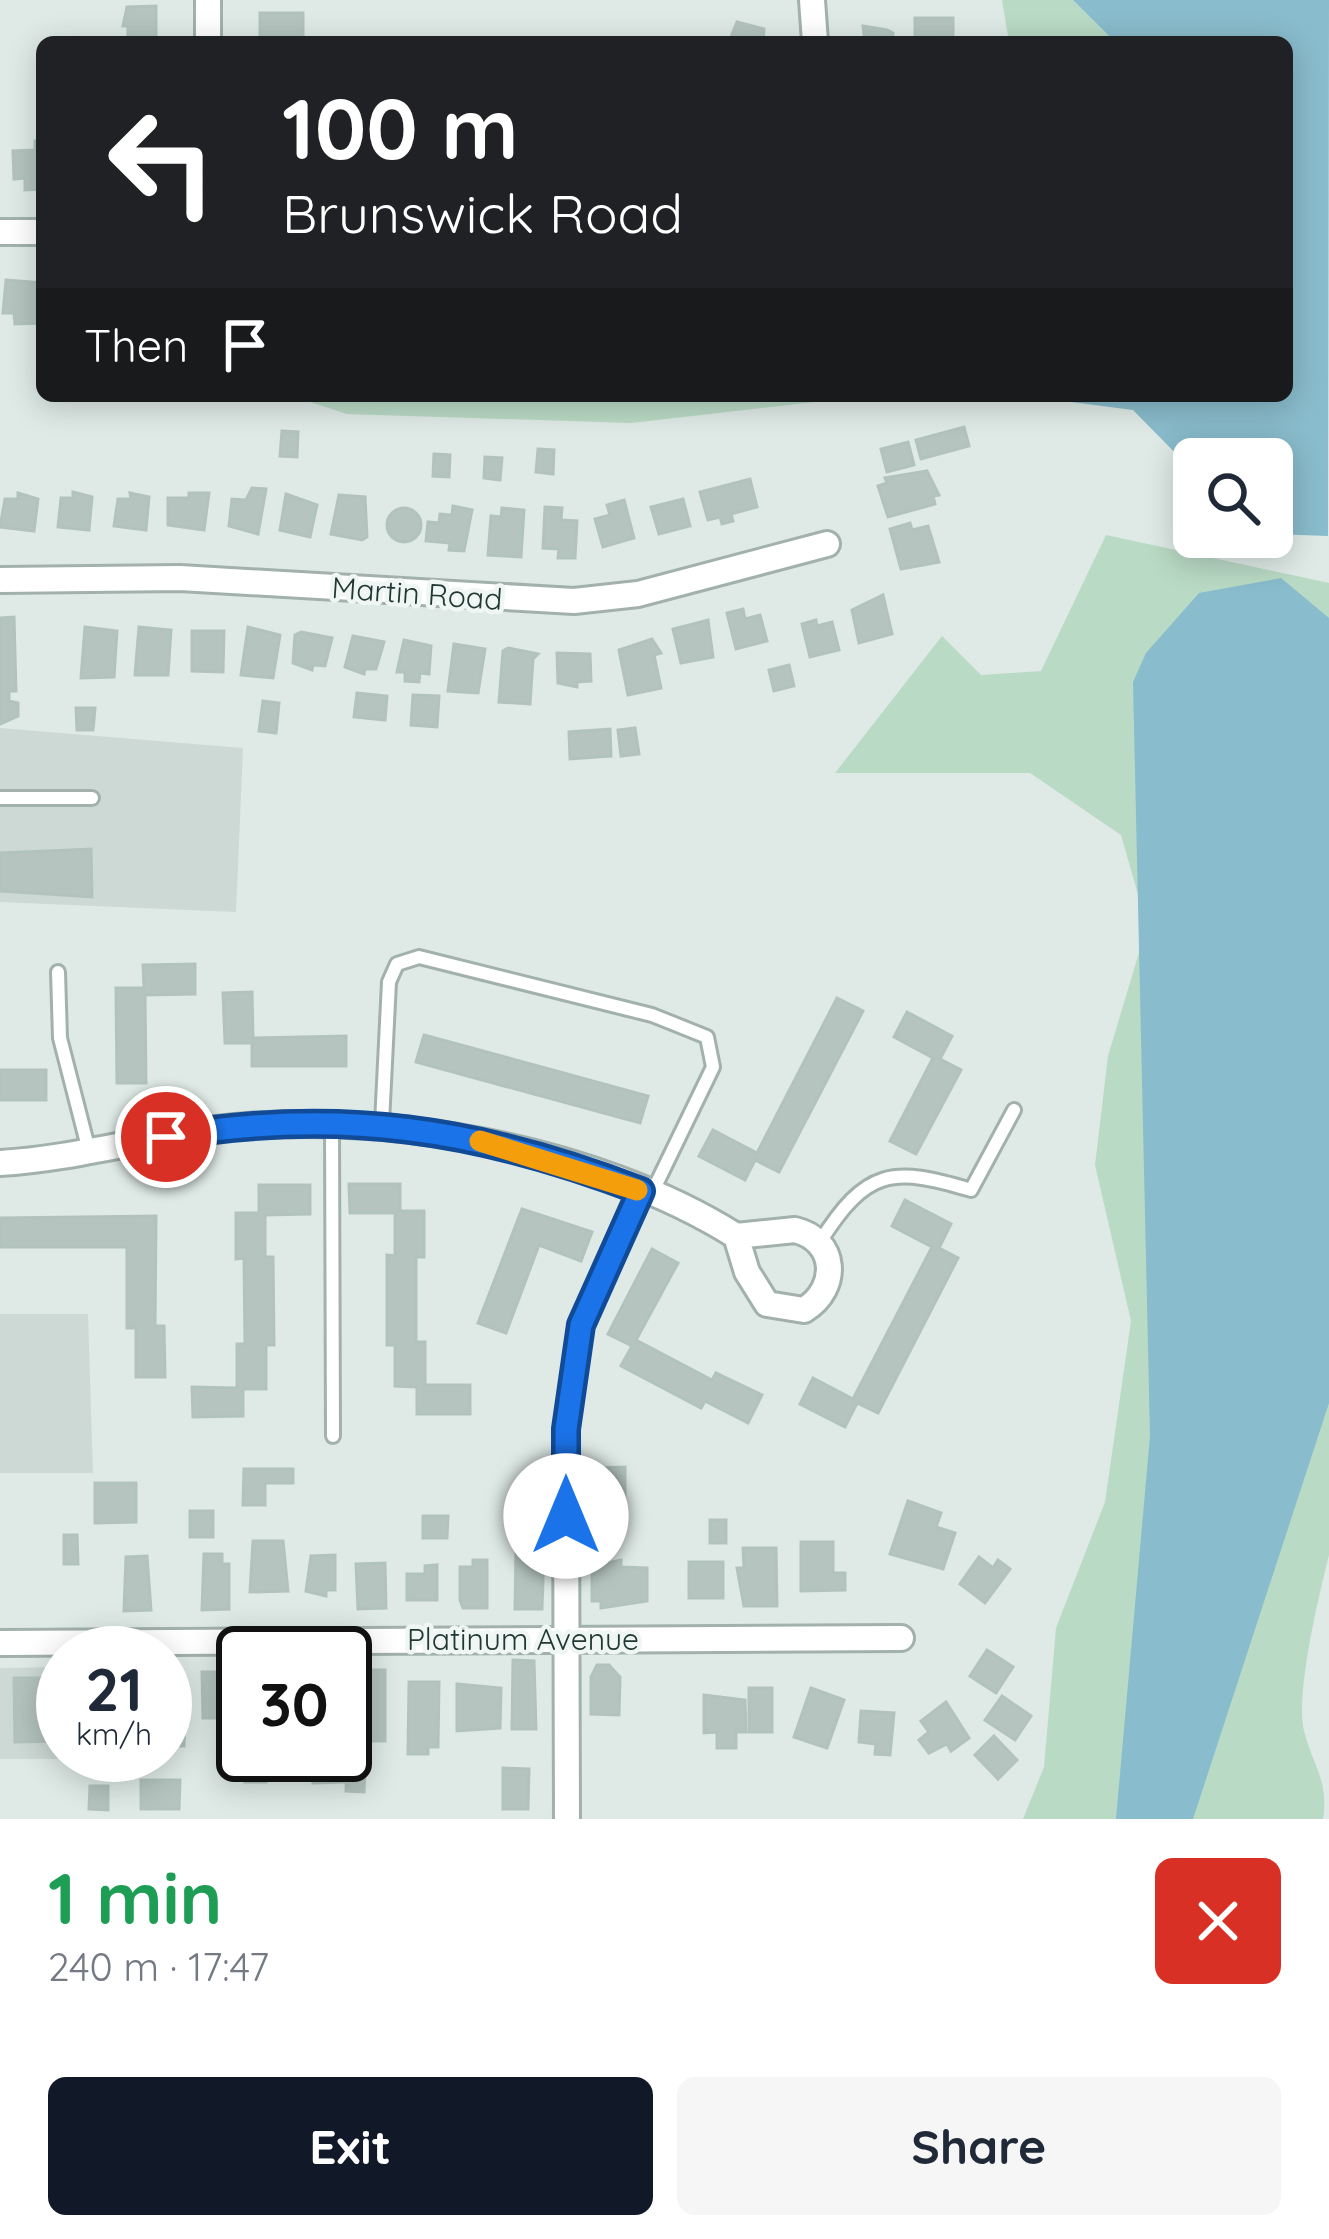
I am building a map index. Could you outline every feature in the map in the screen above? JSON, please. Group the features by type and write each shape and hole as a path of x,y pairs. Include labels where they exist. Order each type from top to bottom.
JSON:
{"street":[{"path":"208,0 208,36"},
{"path":"812,0 815,36"},
{"path":"0,232 36,232"},
{"name":"Martin Road","path":"0,580 180,578 574,602 638,594 827,544"},
{"path":"0,1163 209,1130 382,1123 491,1143 646,1193 736,1236 795,1230 820,1242 830,1260 823,1294 805,1310 767,1304 736,1236"},
{"path":"566,1474 567,1819"},
{"name":"Platinum Avenue","path":"0,1643 901,1638"}],"lane":[{"path":"0,798 92,798"},
{"path":"382,1123 389,982 397,964 419,957 652,1015 707,1037 712,1067 581,1325 569,1393 566,1474"},
{"path":"58,972 60,1037 89,1152"},
{"path":"820,1242 849,1197 881,1178 916,1173 971,1190 1014,1110"},
{"path":"332,1122 332,1436"}],"shaded area":[{"path":"0,728 243,748 236,912 0,902"},
{"path":"0,1314 88,1314 93,1473 0,1473"},
{"path":"36,1667 36,1759 0,1759 0,1668"}],"green space":[{"path":"1002,0 1073,0 1109,36 1008,36"},
{"path":"310,402 815,402 631,423 347,414"},
{"path":"1106,535 1173,549 1173,558 1213,558 1329,583 1329,1555 1309,1644 1302,1714 1322,1784 1323,1819 1023,1819 1044,1767 1056,1628 1105,1502 1131,1321 1095,1165 1108,1056 1147,926 1121,835 1030,773 835,773 942,636 981,675 1041,671"}],"water":[{"path":"1073,0 1329,0 1328,536 1293,535 1293,438 1173,438 1173,451 1133,410 1071,402 1293,402 1293,36 1109,36"},
{"path":"1281,578 1329,618 1329,1403 1193,1819 1116,1819 1150,1436 1133,682 1146,653 1199,593"}],"building":[{"path":"156,6 156,36 128,36 128,26 123,26 127,7"},
{"path":"260,13 303,13 303,36 260,36"},
{"path":"915,18 953,18 953,35 915,36"},
{"path":"737,22 764,29 763,36 731,36"},
{"path":"863,26 893,33 893,36 864,36"},
{"path":"36,141 36,189 25,190 25,178 14,179 13,151 35,150"},
{"path":"6,280 36,282 36,323 15,324 14,313 3,313"},
{"path":"964,427 969,446 921,459 916,440"},
{"path":"282,431 298,432 297,457 280,456"},
{"path":"908,442 914,465 887,472 881,449"},
{"path":"538,449 554,450 553,474 536,472"},
{"path":"434,454 450,455 449,477 433,476"},
{"path":"485,457 502,458 500,480 484,478"},
{"path":"927,471 939,495 933,496 935,504 888,517 878,486 887,483 885,478"},
{"path":"750,479 757,507 731,514 733,521 722,524 720,517 708,520 700,492"},
{"path":"252,488 266,489 258,534 229,526 232,499 246,500"},
{"path":"73,492 92,497 89,530 58,527 61,498 73,498"},
{"path":"18,493 38,499 34,531 0,527 5,499 18,499"},
{"path":"130,493 149,497 146,530 114,526 118,499 131,499"},
{"path":"189,493 209,493 204,530 168,525 168,498 189,498"},
{"path":"286,494 317,505 310,537 280,530"},
{"path":"339,495 365,497 367,537 362,540 331,534"},
{"path":"683,499 690,526 659,534 651,507"},
{"path":"624,500 634,538 603,547 595,519 610,515 607,505"},
{"path":"453,506 472,510 464,551 449,550 450,543 426,541 428,522 439,523 440,514 452,515"},
{"path":"545,507 562,508 561,520 577,521 575,558 558,558 559,549 543,548"},
{"path":"404,508 416,513 421,525 416,537 404,542 392,537 387,525 392,513"},
{"path":"502,508 524,510 521,557 488,555 491,516 501,517"},
{"path":"910,523 912,530 928,526 939,562 901,569 890,529"},
{"path":"883,595 892,634 859,643 852,610"},
{"path":"743,609 745,619 760,615 767,641 736,649 727,613"},
{"path":"14,617 16,691 9,691 9,701 18,703 18,716 0,724 0,618"},
{"path":"708,620 713,657 681,663 673,629"},
{"path":"816,620 817,626 832,622 839,650 810,657 802,624"},
{"path":"85,627 117,631 114,677 81,678"},
{"path":"139,627 171,630 168,675 135,675"},
{"path":"248,627 280,635 273,678 241,675"},
{"path":"192,631 224,631 223,672 192,671"},
{"path":"295,635 332,638 325,666 313,665 312,670 293,663"},
{"path":"353,636 384,642 376,669 365,669 364,674 345,667"},
{"path":"652,639 661,653 654,655 661,688 628,695 619,650"},
{"path":"404,640 431,646 429,674 420,673 419,682 405,681 405,672 397,672"},
{"path":"454,644 485,649 478,693 448,691"},
{"path":"503,651 538,654 533,659 530,704 499,702"},
{"path":"557,653 590,654 591,681 577,682 577,687 558,683"},
{"path":"789,665 794,686 774,691 769,670"},
{"path":"357,693 387,696 385,720 354,717"},
{"path":"413,695 439,696 437,727 411,725"},
{"path":"263,701 279,703 276,733 259,731"},
{"path":"76,708 95,708 93,730 77,730"},
{"path":"635,728 639,754 621,756 618,730"},
{"path":"610,729 611,756 570,759 569,732"},
{"path":"91,849 92,897 0,891 0,853"},
{"path":"195,964 195,994 145,995 146,1083 117,1083 116,988 144,988 143,965"},
{"path":"252,992 253,1038 346,1036 346,1066 252,1066 252,1043 225,1043 223,993"},
{"path":"837,998 863,1011 779,1172 755,1160 745,1180 699,1156 713,1130 757,1153"},
{"path":"907,1012 952,1036 940,1059 961,1070 916,1154 890,1141 933,1058 894,1037"},
{"path":"424,1035 648,1096 640,1123 416,1062"},
{"path":"0,1070 46,1070 46,1100 0,1100"},
{"path":"349,1184 400,1184 400,1211 424,1211 424,1257 416,1257 416,1342 425,1342 425,1385 470,1385 470,1414 417,1414 417,1387 395,1386 395,1345 387,1345 387,1255 395,1256 395,1213 350,1213"},
{"path":"259,1185 310,1185 310,1214 265,1215 265,1257 273,1257 274,1345 266,1345 266,1389 243,1389 243,1416 193,1417 192,1387 237,1388 237,1344 245,1344 244,1258 236,1259 236,1213 259,1213"},
{"path":"905,1200 951,1224 939,1248 958,1258 878,1413 857,1403 845,1427 800,1404 813,1378 853,1399 932,1247 892,1226"},
{"path":"522,1209 592,1232 581,1261 539,1245 506,1333 478,1323"},
{"path":"156,1216 155,1326 164,1326 165,1377 136,1377 136,1328 127,1328 127,1247 0,1247 0,1218"},
{"path":"652,1249 678,1263 636,1340 712,1380 716,1373 762,1395 748,1423 705,1401 701,1408 621,1366 632,1346 608,1334"},
{"path":"625,1467 625,1529 591,1530 590,1475 598,1474 598,1468"},
{"path":"244,1469 293,1469 293,1483 265,1483 265,1505 243,1505"},
{"path":"95,1483 136,1483 136,1522 95,1523"},
{"path":"908,1501 941,1513 936,1527 955,1533 943,1569 890,1554"},
{"path":"190,1511 213,1511 213,1537 190,1537"},
{"path":"423,1516 448,1516 447,1538 423,1538"},
{"path":"710,1520 726,1520 726,1543 710,1543"},
{"path":"64,1535 77,1535 78,1564 64,1564"},
{"path":"253,1541 283,1541 288,1591 250,1592"},
{"path":"801,1542 833,1542 833,1573 845,1573 845,1590 801,1591"},
{"path":"743,1548 776,1548 777,1606 744,1606 737,1568 744,1568"},
{"path":"516,1551 544,1551 542,1609 515,1609"},
{"path":"204,1554 222,1554 222,1564 229,1564 229,1609 202,1610"},
{"path":"335,1555 335,1590 326,1590 326,1596 306,1591 311,1556"},
{"path":"147,1556 151,1610 124,1611 126,1557"},
{"path":"979,1557 993,1568 998,1560 1010,1569 985,1603 960,1584"},
{"path":"473,1560 487,1560 487,1608 463,1608 460,1600 460,1567 473,1567"},
{"path":"621,1560 621,1567 647,1568 647,1601 601,1608 601,1601 592,1601 592,1566"},
{"path":"689,1562 723,1562 723,1598 689,1598"},
{"path":"385,1563 386,1608 358,1609 356,1564"},
{"path":"437,1565 437,1600 407,1600 407,1574 425,1574 425,1566"},
{"path":"987,1650 1013,1667 996,1693 970,1676"},
{"path":"513,1660 534,1661 536,1729 512,1729"},
{"path":"597,1665 609,1665 620,1677 619,1715 591,1714 591,1677"},
{"path":"372,1670 385,1670 385,1741 372,1741"},
{"path":"202,1672 216,1672 216,1718 203,1718"},
{"path":"14,1678 36,1678 36,1742 15,1742"},
{"path":"409,1682 439,1682 438,1747 428,1747 428,1754 408,1754"},
{"path":"457,1684 501,1688 500,1728 457,1731"},
{"path":"749,1688 772,1688 772,1732 749,1732"},
{"path":"811,1688 844,1700 827,1748 794,1737"},
{"path":"704,1695 745,1700 746,1732 736,1732 736,1748 717,1748 717,1732 704,1733"},
{"path":"1002,1696 1031,1716 1015,1740 985,1720"},
{"path":"946,1702 969,1738 951,1751 947,1744 929,1753 919,1740 929,1732 921,1721"},
{"path":"861,1711 894,1713 890,1755 875,1754 876,1744 859,1742"},
{"path":"994,1736 1017,1760 998,1779 975,1755"},
{"path":"503,1768 529,1769 528,1809 503,1809"},
{"path":"141,1782 180,1782 179,1809 141,1809"},
{"path":"346,1782 364,1782 364,1792 346,1791"},
{"path":"90,1786 108,1786 108,1810 89,1809"}],"slow traffic":[{"path":"480,1141 637,1190"}],"route":[{"path":"166,1137 277,1124 382,1123 491,1143 641,1191 581,1325 566,1429 566,1516"}]}
